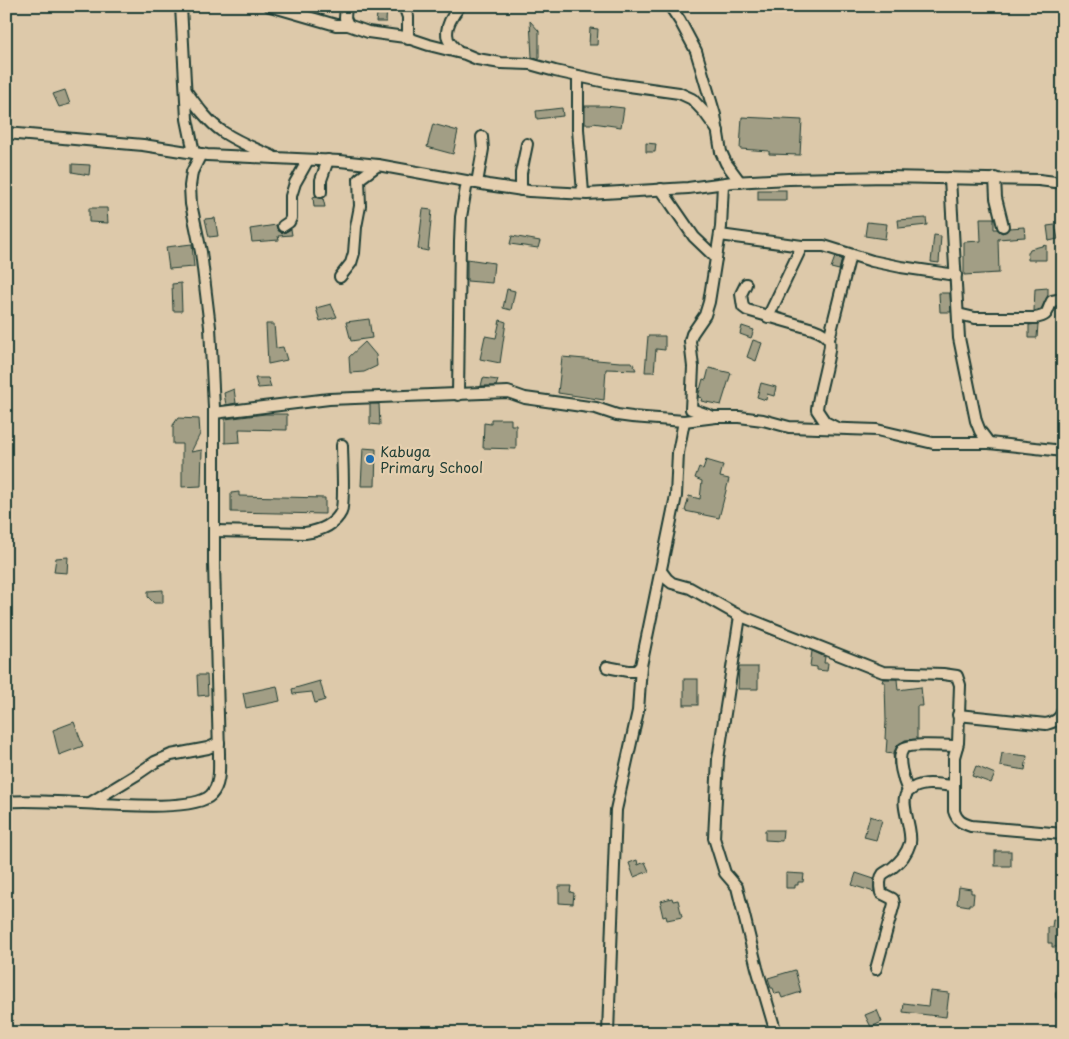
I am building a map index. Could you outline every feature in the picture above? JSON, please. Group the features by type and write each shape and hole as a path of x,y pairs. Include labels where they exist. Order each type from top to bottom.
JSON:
{"street":[{"path":"6,802 38,800 156,806 188,805 210,796 216,788 219,743 215,619 214,413 210,326 201,252 191,204 190,186 197,154 187,119 181,6"},
{"path":"270,6 336,25 348,25 368,32 408,39 477,59 501,63 530,64 615,84 679,93 692,99 705,113 718,132"},
{"path":"346,6 345,18 348,25"},
{"path":"404,6 408,17 408,39"},
{"path":"458,52 448,40 447,31 453,14 460,6"},
{"path":"670,6 696,51 715,115 721,152 726,164 740,182"},
{"path":"578,76 578,129 583,193"},
{"path":"186,90 209,120 222,131 252,148 279,159"},
{"path":"6,134 143,145 197,154 328,160 378,166 521,190 583,193 688,188 740,182 887,177 995,178 1063,183"},
{"path":"458,395 461,225 483,149 482,137"},
{"path":"521,190 521,173 527,144"},
{"path":"283,226 291,218 291,196 295,183 308,160"},
{"path":"321,192 321,180 328,160"},
{"path":"340,277 350,263 354,253 360,206 359,179 378,166"},
{"path":"950,178 959,338 976,421 989,444"},
{"path":"995,178 996,198 1003,226"},
{"path":"716,417 690,409 693,367 690,341 694,331 705,315 720,235 723,184"},
{"path":"661,189 694,237 716,258"},
{"path":"720,235 802,246 824,246 850,255 901,267 956,275"},
{"path":"768,316 802,246"},
{"path":"839,428 825,422 818,410 819,394 830,347 829,339 850,255"},
{"path":"746,284 741,294 743,307 754,313 822,332 829,339"},
{"path":"958,314 975,318 1035,318 1048,313 1052,301 1063,299"},
{"path":"214,413 329,399 508,392 525,398 596,408 617,415 684,421 716,417 739,417 763,420 790,427 877,430 933,443 989,444 1063,452"},
{"path":"608,1033 616,810 638,712 641,666 676,496 678,453 684,421"},
{"path":"214,531 305,533 320,530 331,524 341,511 342,444"},
{"path":"661,571 672,583 690,588 740,616 883,672 955,675 960,680 957,746 954,757 955,816 961,822 971,826 1063,834"},
{"path":"740,616 718,758 714,838 725,874 737,887 757,968 776,1033"},
{"path":"607,667 636,671 641,666"},
{"path":"958,715 1046,724 1054,722 1061,716 1063,710"},
{"path":"90,803 155,762 172,755 208,748 219,743"},
{"path":"876,969 894,904 893,899 881,893 881,878 883,874 899,862 910,842 909,823 904,802 908,791 902,776 901,754 903,749 908,746 957,746"},
{"path":"908,791 924,784 954,786"}],"building":[{"path":"378,6 387,6 386,22 376,22"},
{"path":"530,21 539,31 539,60 532,57"},
{"path":"590,28 598,29 597,45 589,45"},
{"path":"65,90 70,104 59,107 53,94"},
{"path":"585,106 624,108 621,127 593,123 585,124"},
{"path":"562,108 563,116 537,119 536,111"},
{"path":"742,117 802,120 800,155 769,154 769,151 740,149"},
{"path":"433,124 458,131 453,154 427,147"},
{"path":"646,143 656,144 655,152 646,152"},
{"path":"72,164 90,165 89,175 72,172"},
{"path":"758,190 786,190 786,200 758,200"},
{"path":"313,197 323,198 325,207 314,207"},
{"path":"89,208 107,208 108,223 89,222"},
{"path":"423,209 432,210 428,251 418,249"},
{"path":"215,218 218,236 209,237 205,219"},
{"path":"926,218 927,225 899,228 898,220"},
{"path":"980,218 994,218 994,229 1002,233 1009,228 1024,227 1025,237 998,239 999,273 964,275 964,242 981,241"},
{"path":"867,222 887,224 885,239 865,236"},
{"path":"276,225 280,232 284,233 291,229 292,235 278,236 279,240 252,242 250,229"},
{"path":"1055,225 1058,239 1049,241 1047,226"},
{"path":"934,235 941,236 939,263 931,262"},
{"path":"512,236 540,241 538,248 510,244"},
{"path":"192,244 194,267 169,269 166,247"},
{"path":"1046,245 1046,260 1028,260 1030,249"},
{"path":"835,257 842,259 839,270 831,268"},
{"path":"467,259 494,263 492,283 467,281"},
{"path":"181,283 182,311 173,311 172,284"},
{"path":"1048,288 1048,295 1041,309 1034,311 1035,289"},
{"path":"507,289 515,291 511,310 503,308"},
{"path":"939,293 950,293 951,312 940,312"},
{"path":"331,304 337,317 320,321 316,308"},
{"path":"369,319 372,338 351,341 346,322"},
{"path":"500,320 506,322 500,363 480,359 485,336 496,338"},
{"path":"266,324 274,324 276,348 283,347 287,360 268,364"},
{"path":"1038,324 1037,338 1029,338 1029,325"},
{"path":"742,326 754,330 751,338 740,334"},
{"path":"648,336 665,336 665,350 656,349 654,372 645,372"},
{"path":"753,340 762,343 756,361 747,357"},
{"path":"365,342 376,355 377,366 364,372 350,373 349,357"},
{"path":"562,357 632,362 636,370 606,369 604,400 558,393"},
{"path":"709,368 731,373 721,405 701,401 702,398 698,397 703,379 706,380"},
{"path":"255,378 268,378 271,387 258,388"},
{"path":"483,378 498,380 496,386 481,386"},
{"path":"761,383 776,387 774,396 767,394 766,400 757,397"},
{"path":"234,389 236,403 226,405 224,393"},
{"path":"370,404 379,404 380,425 370,424"},
{"path":"265,414 287,414 287,430 239,429 240,442 225,443 225,419"},
{"path":"178,418 199,419 200,434 191,452 202,450 201,486 182,487 182,444 173,444 173,425"},
{"path":"491,419 511,419 511,425 516,425 516,449 483,448 484,423 491,424"},
{"path":"363,448 376,449 375,486 361,486"},
{"path":"706,460 723,465 720,477 729,479 719,518 685,511 689,496 700,499 702,481 695,478 699,467 703,469"},
{"path":"239,492 239,496 325,498 325,514 231,512 231,493"},
{"path":"68,557 67,573 54,572 56,558"},
{"path":"163,590 163,603 154,603 148,597 148,591"},
{"path":"812,651 825,657 824,663 828,663 827,671 817,670 817,667 810,666"},
{"path":"739,667 758,667 758,689 738,689"},
{"path":"197,675 207,675 208,695 198,696"},
{"path":"684,679 698,679 698,705 684,705"},
{"path":"883,679 897,679 898,690 921,687 923,706 917,706 917,739 905,740 897,746 894,752 894,765 893,754 886,753 885,682 882,682"},
{"path":"320,681 325,700 315,703 312,692 293,694 292,689"},
{"path":"277,686 280,701 246,708 243,693"},
{"path":"74,722 83,746 59,755 53,730"},
{"path":"1002,753 1027,756 1025,770 1000,766"},
{"path":"976,766 995,774 991,783 972,776"},
{"path":"870,816 882,820 876,840 864,837"},
{"path":"765,830 783,830 782,841 765,840"},
{"path":"995,851 1011,851 1011,866 995,866"},
{"path":"637,860 638,865 645,862 649,871 634,877 629,863"},
{"path":"786,873 804,874 803,882 798,882 795,888 786,888"},
{"path":"856,873 874,879 874,892 852,885"},
{"path":"559,886 571,886 570,892 574,893 573,904 559,903"},
{"path":"959,887 971,889 971,893 974,893 973,904 969,904 969,906 957,904"},
{"path":"672,898 673,901 678,900 682,917 667,920 666,916 663,917 660,904 662,904 661,901"},
{"path":"1053,920 1063,920 1063,947 1052,947 1052,943 1048,943 1048,927 1052,927"},
{"path":"795,970 801,992 782,998 780,993 775,994 768,978"},
{"path":"930,991 949,993 946,1017 903,1012 904,1003 928,1006"},
{"path":"877,1010 882,1022 871,1027 865,1015"}],"place":[{"name":"Kabuga Primary School","path":"370,459"}]}
